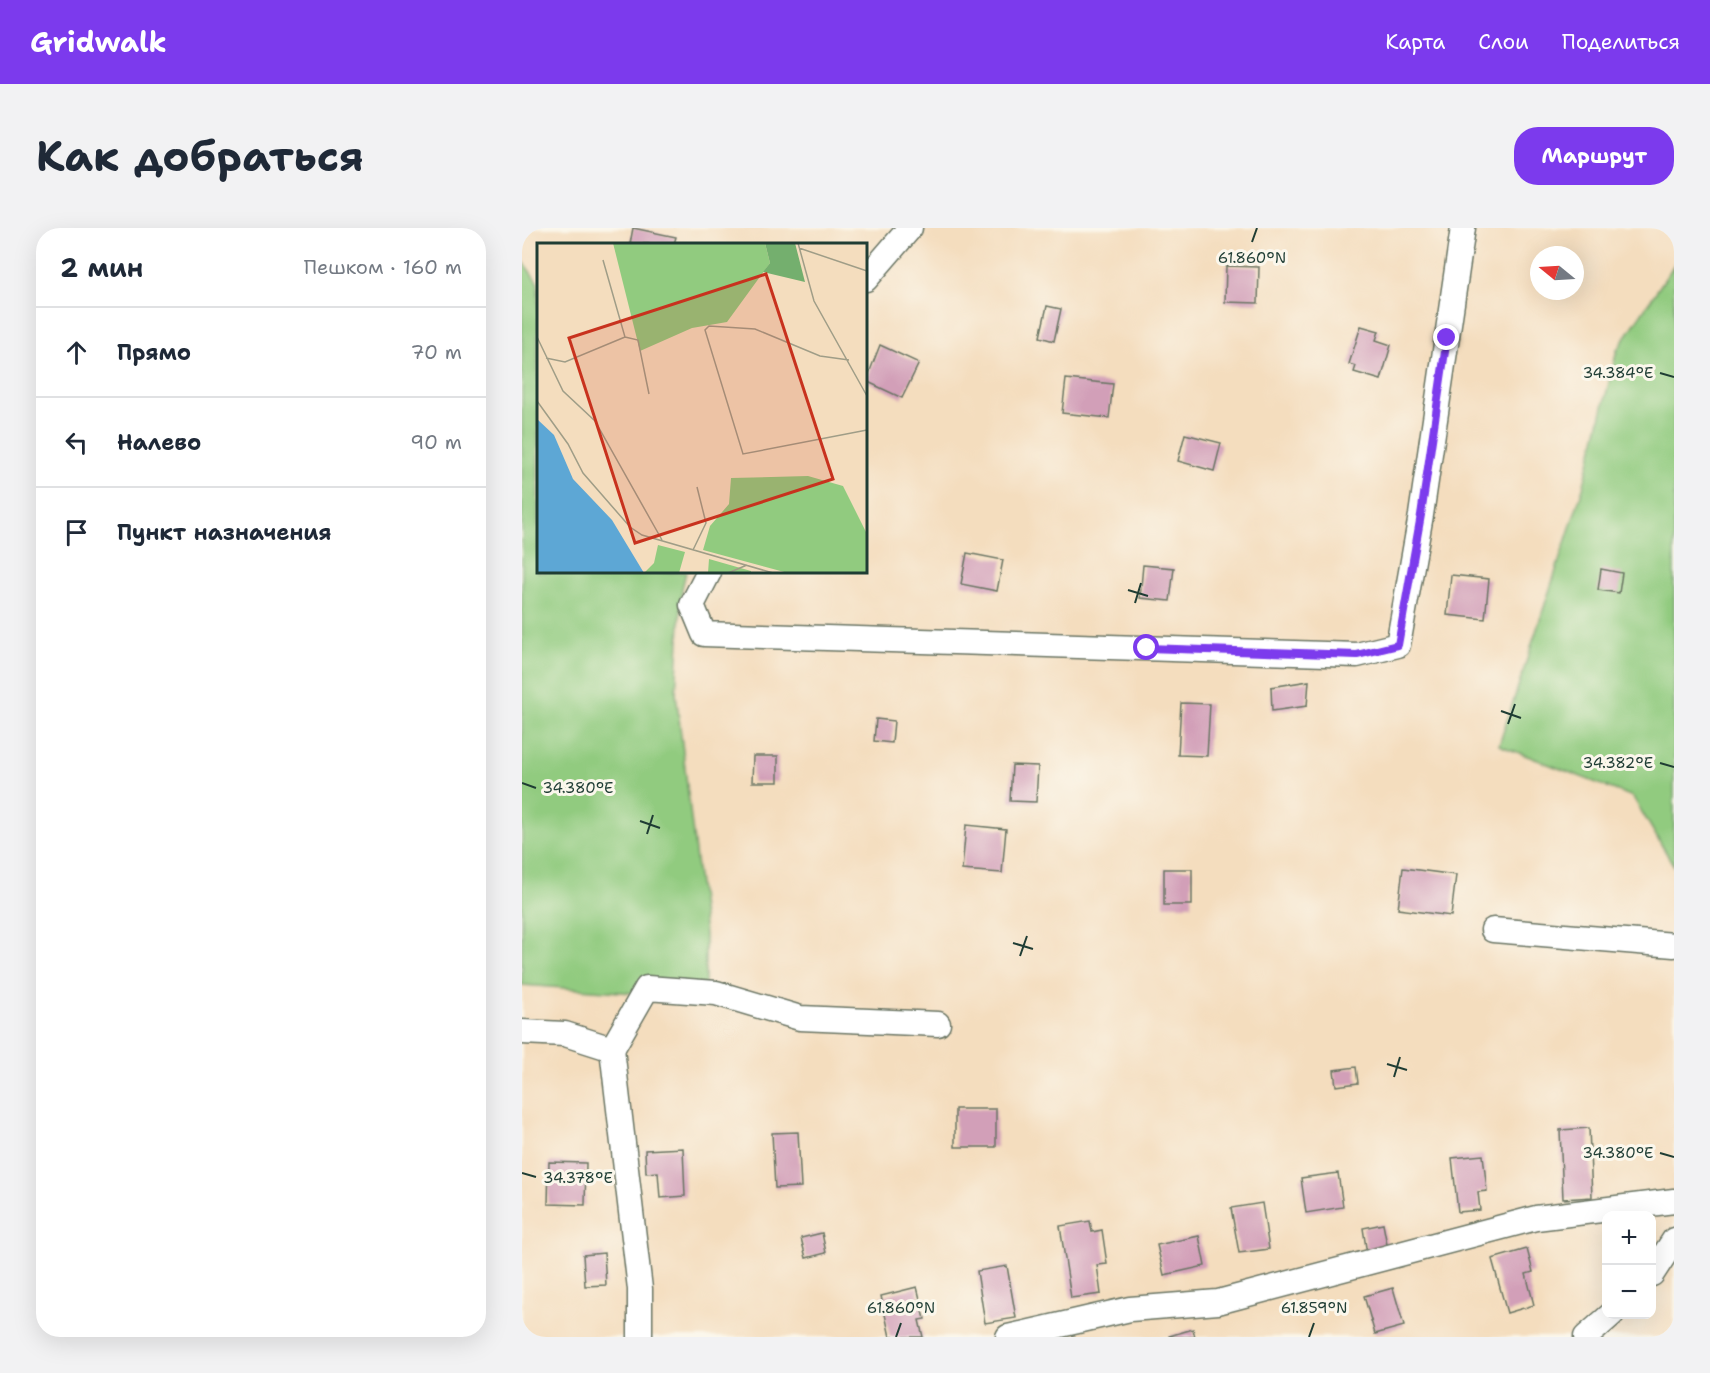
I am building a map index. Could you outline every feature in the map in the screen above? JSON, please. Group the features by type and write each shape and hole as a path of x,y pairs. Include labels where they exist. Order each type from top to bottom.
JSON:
{"street":[{"path":"867,278 910,228"},
{"path":"708,573 692,605 704,634 1357,655 1398,645 1421,515 1463,228"},
{"path":"1493,930 1674,945"},
{"path":"640,1337 640,1289 612,1049 647,988 716,993 800,1018 938,1024"},
{"path":"522,1032 565,1034 612,1049"},
{"path":"1008,1337 1130,1309 1218,1302 1536,1218 1674,1201"},
{"path":"1656,1268 1674,1240"},
{"path":"1586,1337 1606,1319"}],"green space":[{"path":"522,260 537,282 537,573 686,573 682,589 676,693 705,935 705,998 522,985"},
{"path":"1674,265 1674,866 1633,797 1499,745 1583,488 1617,350"}],"building":[{"path":"633,228 676,237 674,243 630,243"},
{"path":"1226,266 1259,267 1258,303 1225,302"},
{"path":"1047,306 1061,309 1054,341 1040,337"},
{"path":"1361,326 1379,331 1376,340 1391,345 1381,380 1354,372 1356,366 1349,364"},
{"path":"880,345 919,363 902,398 867,381"},
{"path":"1066,379 1113,384 1109,418 1062,413"},
{"path":"1185,434 1221,443 1214,471 1178,461"},
{"path":"967,553 1003,560 997,591 961,584"},
{"path":"1143,565 1174,568 1170,601 1140,598"},
{"path":"1601,569 1622,573 1619,593 1598,590"},
{"path":"1451,575 1489,579 1485,619 1447,615"},
{"path":"1309,681 1307,706 1272,711 1271,687"},
{"path":"1181,703 1210,704 1207,756 1178,755"},
{"path":"876,719 894,721 892,743 874,741"},
{"path":"753,756 778,756 778,782 752,782"},
{"path":"1012,765 1038,766 1036,802 1010,801"},
{"path":"966,825 1006,829 1002,873 962,870"},
{"path":"1403,868 1456,875 1451,916 1398,909"},
{"path":"1164,869 1192,869 1192,905 1164,905"},
{"path":"1356,1067 1358,1083 1336,1086 1334,1070"},
{"path":"955,1109 996,1109 996,1147 955,1147"},
{"path":"1589,1128 1592,1197 1563,1199 1560,1130"},
{"path":"798,1132 801,1187 775,1188 772,1133"},
{"path":"683,1148 685,1196 660,1198 658,1172 646,1173 645,1150"},
{"path":"1483,1155 1487,1191 1478,1192 1480,1210 1458,1212 1452,1158"},
{"path":"549,1162 586,1163 585,1205 548,1204"},
{"path":"1338,1173 1343,1207 1306,1213 1301,1178"},
{"path":"1262,1203 1269,1249 1239,1253 1231,1208"},
{"path":"1090,1221 1092,1232 1102,1230 1107,1264 1097,1265 1101,1294 1071,1298 1060,1226"},
{"path":"1383,1224 1388,1250 1367,1254 1363,1228"},
{"path":"822,1233 826,1253 806,1258 801,1238"},
{"path":"1199,1236 1205,1266 1164,1275 1157,1245"},
{"path":"1527,1249 1533,1272 1526,1274 1534,1305 1507,1313 1492,1259"},
{"path":"604,1253 606,1285 585,1286 583,1255"},
{"path":"1007,1266 1016,1318 985,1323 977,1271"},
{"path":"917,1287 925,1319 919,1320 923,1337 890,1337 881,1296"},
{"path":"1393,1288 1404,1326 1375,1334 1364,1296"},
{"path":"1193,1329 1195,1337 1169,1337 1169,1336"}],"route":[{"path":"1147,648 1357,655 1398,645 1421,515 1447,338"}]}
